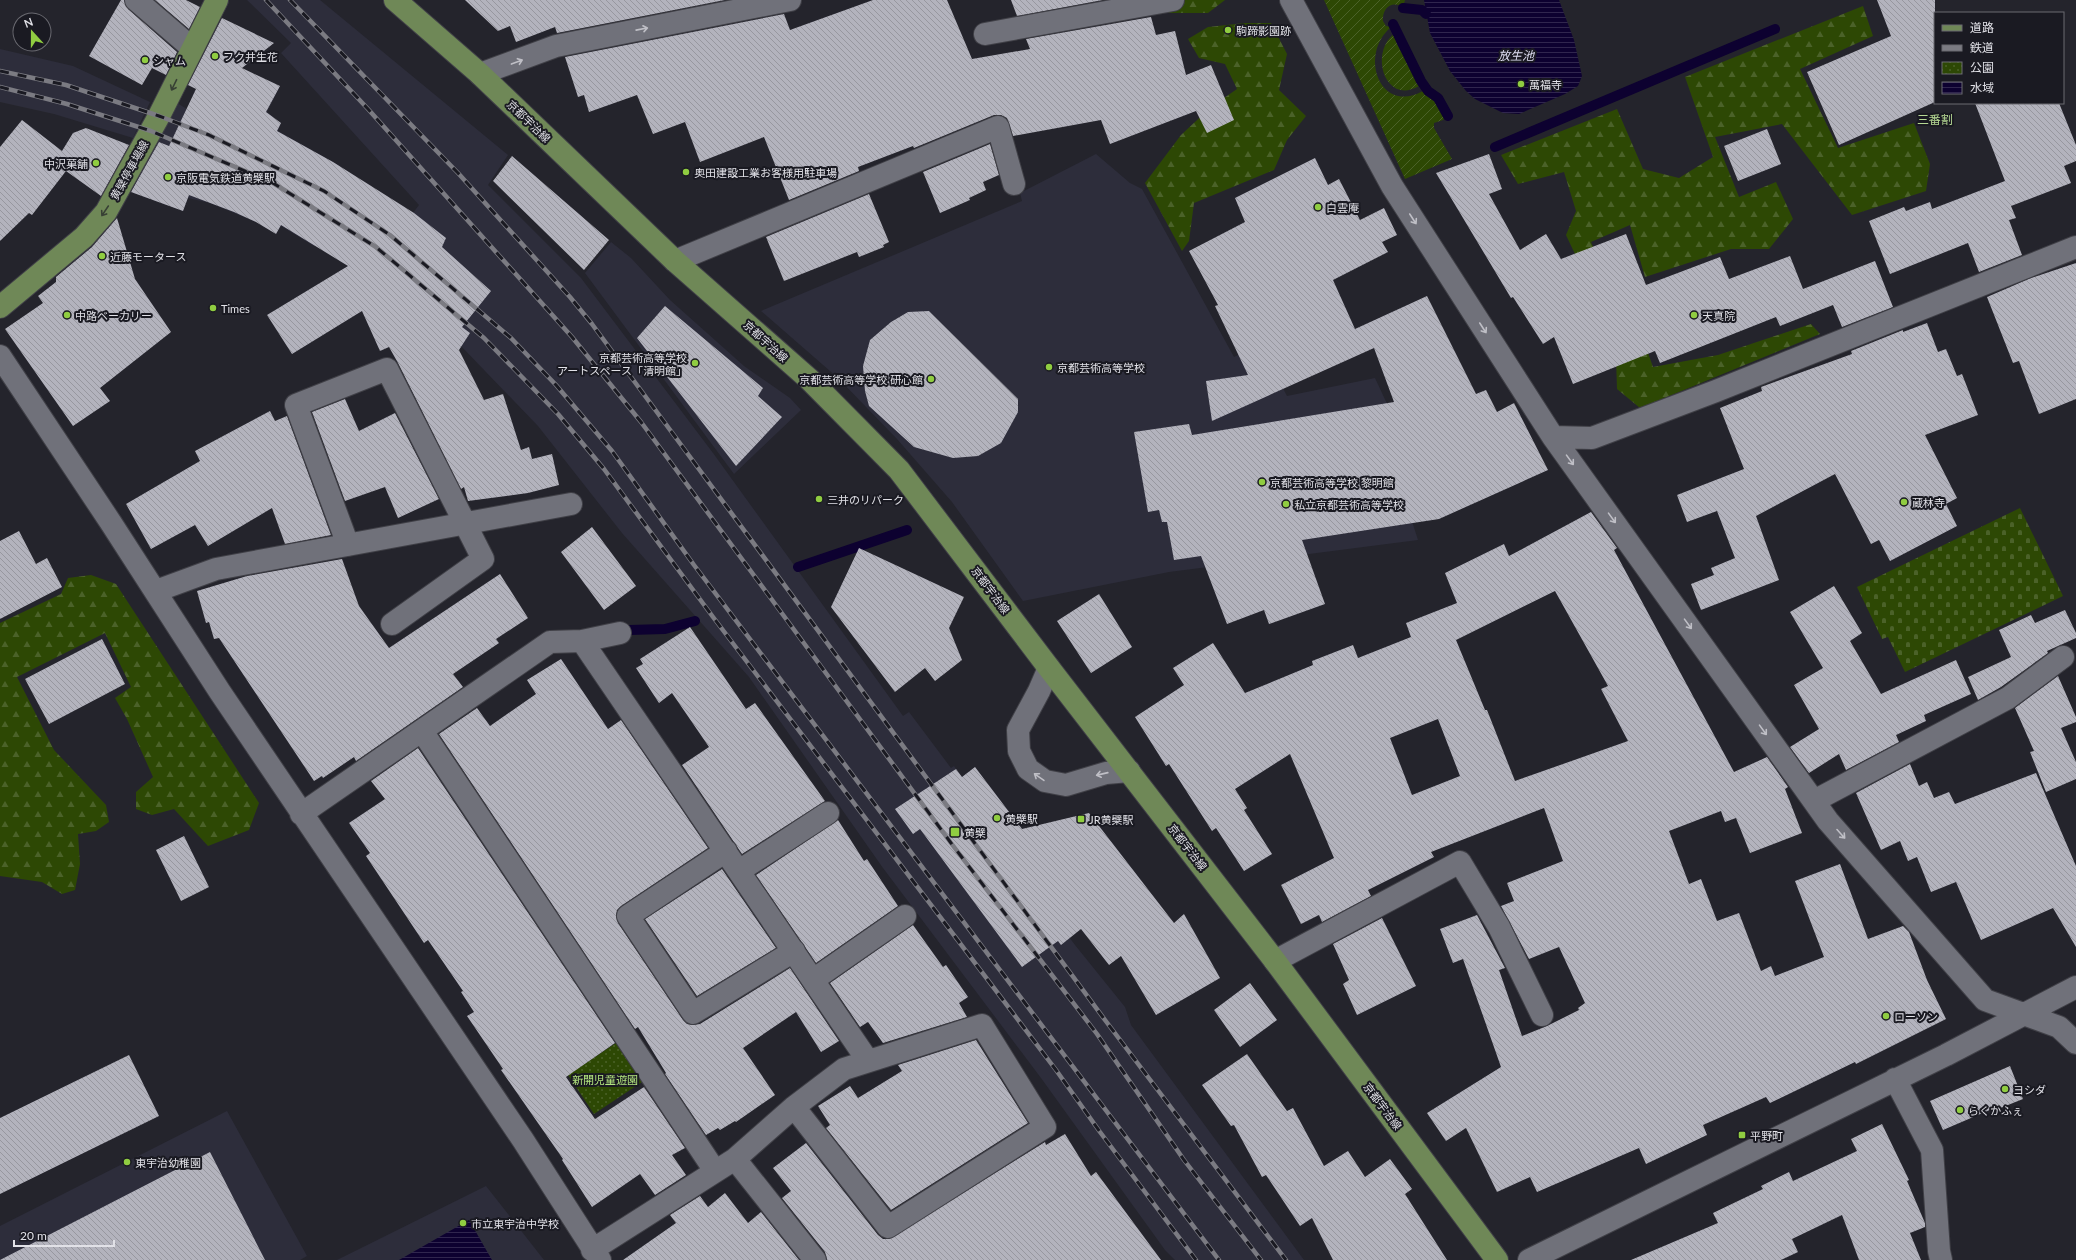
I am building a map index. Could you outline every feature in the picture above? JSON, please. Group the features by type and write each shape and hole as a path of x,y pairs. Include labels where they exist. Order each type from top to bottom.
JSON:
{"main road":[{"name":"黄檗停車場線","path":"0,307 84,237 106,212 157,121 217,0"},
{"name":"京都宇治線","path":"395,0 480,74 675,260 809,380 899,470 1275,962 1497,1260"}],"street":[{"path":"136,0 192,48"},
{"path":"480,74 556,46 790,0"},
{"path":"985,34 1173,0"},
{"path":"1291,0 1392,186 1553,437 1828,821 1985,1000 2059,1027 2076,1043"},
{"path":"675,260 998,127 1014,184"},
{"path":"1553,437 1592,438 1723,388 2076,247"},
{"path":"0,356 156,591 301,814 523,1140 596,1255 715,1171 735,1159 794,1107 844,1069 982,1025 1045,1127 888,1227 794,1107"},
{"path":"348,544 296,405 387,369 483,559 392,624"},
{"path":"156,591 216,570 348,544 571,504"},
{"path":"301,814 550,642 582,641 620,634"},
{"path":"582,641 868,1061"},
{"path":"1814,801 2008,698 2063,657"},
{"path":"1049,668 1039,691 1018,730 1019,751 1028,769 1045,781 1066,785 1106,773 1129,771"},
{"path":"422,731 715,1171"},
{"path":"739,871 828,813"},
{"path":"726,851 628,916 688,1006 693,1013 794,951"},
{"path":"1275,962 1460,862 1499,927 1542,1015"},
{"path":"813,980 905,916"},
{"path":"1529,1260 1946,1055 2076,987"},
{"path":"1895,1079 1932,1150 1939,1251 1941,1260"},
{"path":"735,1159 815,1260"}],"shaded area":[{"path":"247,0 320,0 508,155 488,185 581,278 713,453 903,716 909,712 951,768 954,766 962,777 975,767 1030,839 1034,890 1075,945 1125,1007 1131,1025 1304,1260 1175,1260 1165,1250 1041,1078 883,868 749,677 622,533 538,426 461,346 330,244 314,246 281,226 276,234 256,222 210,203 188,198 183,211 131,192 177,103 187,109 195,90 218,101 280,86 267,112 281,123 278,131 333,162 413,213 419,205 281,53 291,43"},
{"path":"0,49 73,66 150,102 133,138 54,114 0,102"},
{"name":"京都芸術高等学校","path":"1096,154 1130,183 1142,189 1234,357 1260,344 1287,396 1375,378 1417,468 1398,477 1418,540 1169,572 1023,601 952,502 897,439 838,378 761,311 1022,201 1020,193"},
{"path":"611,242 631,258 670,300 744,366 790,398 801,410 734,474 585,273"},
{"path":"227,1111 307,1256 300,1260 0,1260 0,1226"},
{"name":"市立東宇治中学校","path":"486,1186 544,1260 337,1260"}],"green space":[{"path":"1160,0 1225,0 1208,13 1168,13"},
{"path":"1324,0 1405,0 1403,7 1399,5 1391,5 1384,13 1383,21 1386,26 1391,27 1381,39 1376,52 1375,66 1378,78 1385,89 1395,95 1408,96 1423,91 1435,101 1445,117 1443,120 1434,123 1434,128 1452,159 1405,179"},
{"path":"1863,6 1873,36 1800,69 1838,148 1914,123 1930,164 1926,191 1852,215 1782,124 1715,137 1739,197 1776,182 1793,219 1769,249 1731,249 1645,277 1630,225 1591,242 1610,285 1623,283 1653,367 1718,355 1811,324 1820,334 1640,408 1617,389 1616,357 1599,305 1566,235 1576,211 1564,172 1518,184 1501,155 1617,109 1643,169 1679,178 1713,157 1685,77"},
{"path":"1245,23 1271,23 1287,54 1279,90 1306,116 1287,140 1274,170 1194,203 1189,241 1182,251 1145,183 1181,135 1211,107 1237,89 1225,64 1199,58 1188,39 1208,27"},
{"path":"1394,34 1397,44 1419,86 1407,90 1397,89 1384,75 1382,64 1383,53 1387,43"},
{"path":"2020,508 2063,596 1905,672 1888,637 1882,639 1857,587"},
{"path":"91,575 116,584 259,803 249,830 208,846 174,809 152,815 136,809 136,792 153,777 127,719 115,698 131,687 105,633 17,677 54,750 106,805 109,822 96,831 78,834 80,864 75,890 62,894 42,882 0,876 0,623 61,594 68,578"},
{"name":"新開児童遊園","path":"616,1043 642,1082 594,1114 568,1075"}],"water":[{"name":"放生池","path":"1424,0 1559,0 1574,40 1582,76 1578,86 1565,94 1519,114 1503,113 1475,99 1466,91 1450,71 1430,33"},
{"path":"469,1220 492,1260 399,1260"}],"building":[{"path":"121,0 124,0 128,9 177,52 166,75 152,68 142,85 89,56"},
{"path":"155,0 186,0 200,7 189,29"},
{"path":"465,0 725,0 557,33 555,27 516,42 510,26 498,31"},
{"path":"873,0 947,0 972,59 1030,49 1026,39 1151,17 1156,35 1175,31 1186,75 1211,65 1234,120 1207,133 1196,111 1110,144 1101,120 1013,136 1007,118 1001,115 994,115 914,148 913,146 858,167 859,171 789,200 764,137 700,162 685,122 653,134 637,95 589,112 584,95 578,97 565,57 784,14 790,30"},
{"path":"1011,0 1103,0 1017,16"},
{"path":"1877,0 1935,0 1934,102 1839,145 1807,72 1891,36"},
{"path":"222,18 274,43 242,68 280,86 266,112 281,123 277,131 333,162 414,213 446,238 442,247 491,291 462,327 470,333 459,350 484,400 503,394 521,450 529,447 532,459 552,454 559,485 528,493 468,501 464,487 461,489 398,363 389,347 380,351 362,311 292,354 267,315 348,266 281,225 276,234 256,222 234,212 189,195 183,211 131,192 159,142 169,146 196,89 188,85"},
{"path":"1975,104 2059,104 2076,145 2076,161 2064,166 2071,183 2011,206 2016,218 2009,220 2022,255 1979,272 1968,243 1890,274 1869,221 1904,207 1906,211 1930,202 1932,209 2005,181"},
{"path":"22,120 62,151 73,133 86,128 129,145 101,196 66,171 32,215 29,213 0,241 0,147"},
{"path":"1767,129 1781,164 1738,181 1724,146"},
{"path":"990,144 999,175 983,182 986,190 969,198 970,200 940,213 923,172"},
{"path":"1489,154 1502,189 1489,194 1520,250 1546,234 1561,259 1626,234 1646,285 1720,257 1729,279 1790,256 1803,289 1875,261 1893,307 1842,327 1833,305 1780,326 1776,317 1660,363 1655,351 1573,384 1554,337 1543,344 1513,297 1511,298 1436,173"},
{"path":"512,156 609,240 584,270 493,181"},
{"path":"1315,158 1328,185 1339,179 1360,220 1384,208 1397,235 1382,242 1388,252 1333,280 1355,329 1427,296 1476,394 1486,390 1497,412 1514,403 1548,470 1439,519 1302,540 1325,604 1269,624 1264,610 1227,624 1201,556 1174,560 1167,522 1162,522 1159,510 1148,512 1134,432 1189,424 1192,435 1394,402 1374,348 1212,421 1206,381 1248,375 1215,306 1218,305 1189,251 1245,222 1235,198"},
{"path":"869,194 889,242 883,245 884,247 859,257 857,252 784,281 766,237"},
{"path":"117,218 135,279 171,332 100,388 110,401 73,426 5,329 43,303 38,296 56,282 56,277 92,247"},
{"path":"2076,263 2076,399 2039,414 2019,361 2013,363 1987,297 2031,278"},
{"name":"京都芸術高等学校 アートスペース「清明館」","path":"665,306 763,388 758,396 782,417 736,466 637,338"},
{"name":"京都芸術高等学校 研心館","path":"929,311 1018,399 1018,412 1001,443 978,456 953,458 914,447 869,406 865,391 863,366 870,340 891,322 908,312"},
{"path":"1927,323 1938,352 1946,349 1957,376 1962,374 1978,415 1925,435 1957,498 1946,504 1957,526 1890,561 1879,540 1871,544 1835,474 1756,516 1779,580 1701,610 1691,584 1714,575 1711,568 1735,558 1717,511 1687,522 1677,495 1744,469 1720,408 1762,391 1761,387 1852,354 1851,351 1903,330 1903,332"},
{"path":"345,399 359,431 395,413 439,499 398,518 385,487 345,501 312,412"},
{"path":"270,411 275,421 287,416 331,535 285,544 272,508 208,546 195,525 151,549 126,504 200,461 195,451"},
{"path":"1591,512 1617,548 1614,550 1734,772 1767,757 1788,787 1785,789 1802,833 1750,853 1736,818 1725,822 1721,811 1669,831 1689,884 1701,879 1717,921 1739,913 1761,971 1771,966 1775,976 1824,957 1795,881 1840,864 1868,939 1903,926 1909,932 1927,980 1946,1019 1856,1064 1855,1062 1770,1103 1766,1097 1703,1125 1707,1135 1646,1164 1639,1148 1537,1192 1530,1177 1497,1192 1466,1128 1446,1141 1427,1113 1501,1067 1463,959 1453,963 1440,929 1477,915 1505,968 1499,970 1522,1036 1547,1026 1579,1010 1578,1008 1585,1003 1559,947 1529,959 1501,906 1514,901 1507,883 1563,861 1544,808 1431,852 1434,857 1368,890 1371,896 1322,922 1319,915 1301,924 1281,885 1334,858 1290,754 1235,789 1247,808 1244,810 1272,854 1244,871 1216,828 1212,831 1169,764 1166,766 1135,717 1184,685 1173,668 1213,643 1245,693 1313,665 1312,661 1353,645 1358,658 1411,637 1406,623 1457,603 1445,573 1504,544 1509,556","holes":["1555,591 1608,686 1601,689 1628,741 1515,781 1487,710 1485,710 1456,640","1438,719 1460,776 1412,795 1390,738"]},
{"path":"592,527 636,586 604,610 561,552"},
{"path":"19,531 36,564 47,558 62,587 0,619 0,541"},
{"path":"859,548 964,597 949,628 962,660 935,681 925,668 895,692 831,607"},
{"path":"342,559 359,606 389,648 500,574 528,618 496,639 499,643 453,674 463,687 356,761 354,757 323,778 322,776 314,781 219,638 214,639 209,622 206,623 197,591 247,576"},
{"path":"1834,586 1862,633 1850,641 1881,694 1956,660 1971,694 1924,715 1926,721 1896,735 1899,742 1846,770 1839,754 1809,773 1790,747 1819,729 1794,685 1823,668 1790,612"},
{"path":"1099,594 1132,647 1091,673 1057,621"},
{"path":"2065,610 2076,633 2076,638 2047,651 2048,653 2001,687 1978,700 1968,677 2011,657 1999,630 2031,615 2035,623"},
{"path":"690,627 746,709 755,703 825,801 742,854 682,765 709,747 672,693 659,703 636,668 643,664 640,659"},
{"path":"102,639 125,684 49,724 25,679"},
{"path":"561,659 608,729 621,720 708,848 621,906 617,910 616,916 618,923 683,1020 687,1024 700,1024 790,968 839,1041 821,1052 796,1012 743,1048 775,1095 736,1122 735,1121 720,1130 718,1128 706,1135 665,1074 666,1073 638,1027 635,1029 439,734 477,708 490,726 536,694 527,680"},
{"path":"2058,676 2076,717 2076,722 2061,728 2076,762 2076,779 2046,792 2030,752 2034,751 2015,708"},
{"path":"418,748 615,1043 566,1077 595,1119 644,1087 685,1148 672,1155 686,1175 655,1195 640,1174 592,1207 562,1160 563,1159 501,1070 503,1069 467,1016 474,1012 461,992 463,991 428,940 424,943 366,856 370,853 349,823 385,799 371,781"},
{"path":"1910,764 1919,786 1927,782 1934,798 1949,792 1955,804 2036,773 2076,866 2076,947 2053,908 1981,940 1956,882 1931,892 1917,857 1908,861 1900,841 1881,850 1856,793"},
{"path":"975,767 1022,829 1089,813 1174,923 1184,914 1220,978 1156,1015 1121,956 1109,965 1081,929 1061,945 1058,941 1022,967 920,829 913,834 895,809 956,769 962,777"},
{"path":"838,820 864,861 867,859 898,906 816,963 756,875"},
{"path":"184,836 209,887 181,901 156,850"},
{"path":"722,869 776,948 697,996 645,919"},
{"path":"1382,918 1416,986 1357,1015 1343,984 1349,980 1333,944"},
{"path":"913,925 943,967 946,965 968,997 959,1003 967,1017 883,1043 868,1022 860,1027 830,983"},
{"path":"1250,983 1277,1020 1240,1047 1214,1010"},
{"path":"976,1040 1028,1123 891,1210 826,1128 830,1125 818,1106 850,1086 858,1098 902,1071 898,1065"},
{"path":"1247,1054 1287,1111 1293,1108 1324,1166 1348,1151 1365,1177 1390,1159 1412,1189 1405,1194 1447,1260 1333,1260 1312,1218 1300,1226 1266,1175 1262,1177 1234,1125 1231,1126 1202,1085"},
{"path":"129,1055 159,1116 0,1194 0,1118"},
{"path":"2010,1066 2023,1099 1993,1111 1992,1109 1943,1130 1930,1101"},
{"path":"1882,1124 1909,1180 1907,1181 1925,1223 1925,1227 1910,1233 1921,1260 1859,1260 1842,1215 1792,1239 1798,1252 1781,1260 1631,1260 1718,1223 1713,1213 1763,1189 1761,1186 1789,1172 1793,1181 1857,1151 1851,1139"},
{"path":"1065,1134 1091,1176 1096,1172 1161,1260 827,1260 825,1252 782,1198 791,1191 773,1168 806,1143 878,1235 883,1239 889,1239 1045,1142 1046,1145"},
{"path":"210,1152 265,1260 0,1260"},
{"path":"725,1193 748,1223 761,1212 799,1260 623,1260 676,1223 670,1215 700,1196 708,1207"}],"waterway":[{"path":"1403,8 1422,10 1426,14"},
{"path":"1393,24 1421,81 1428,91 1438,98 1448,116"},
{"path":"1495,147 1775,29"},
{"path":"798,567 907,530"},
{"path":"629,630 665,629 695,621"}],"railway":[{"path":"266,0 368,109 572,337 641,422 951,843 1097,1034 1184,1160 1261,1260"},
{"path":"290,0 458,173 570,297 592,324 1105,1020 1286,1260"},
{"path":"0,71 66,85 159,116 209,135 324,191 390,235 511,338 556,385 612,451 694,565 1219,1260"},
{"path":"0,87 67,104 151,131 273,183 376,247 484,338 558,414 604,469 713,617 1056,1070 1100,1132 1196,1260"}],"place":[{"name":"駒蹄影園跡","path":"1228,30"},
{"name":"フク井生花","path":"215,56"},
{"name":"シャム","path":"145,60"},
{"name":"萬福寺","path":"1521,84"},
{"name":"中沢菓舗","path":"96,163"},
{"name":"奥田建設工業お客様用駐車場","path":"686,172"},
{"name":"京阪電気鉄道黄檗駅","path":"168,177"},
{"name":"白雲庵","path":"1318,207"},
{"name":"近藤モータース","path":"102,256"},
{"name":"Times","path":"213,308"},
{"name":"中路ベーカリー","path":"67,315"},
{"name":"天真院","path":"1694,315"},
{"name":"京都芸術高等学校 アートスペース「清明館」","path":"695,363"},
{"name":"京都芸術高等学校","path":"1049,367"},
{"name":"京都芸術高等学校 研心館","path":"931,379"},
{"name":"京都芸術高等学校 黎明館","path":"1262,482"},
{"name":"三井のリパーク","path":"819,499"},
{"name":"蔵林寺","path":"1904,502"},
{"name":"私立京都芸術高等学校","path":"1286,504"},
{"name":"黄檗駅","path":"997,818"},
{"name":"JR黄檗駅","path":"1081,819"},
{"name":"黄檗","path":"955,832"},
{"name":"ローソン","path":"1886,1016"},
{"name":"ヨシダ","path":"2005,1089"},
{"name":"らくかふぇ","path":"1960,1110"},
{"name":"平野町","path":"1742,1135"},
{"name":"東宇治幼稚園","path":"127,1162"},
{"name":"市立東宇治中学校","path":"463,1223"}],"district":[{"name":"三番割","path":"1935,119"}]}
